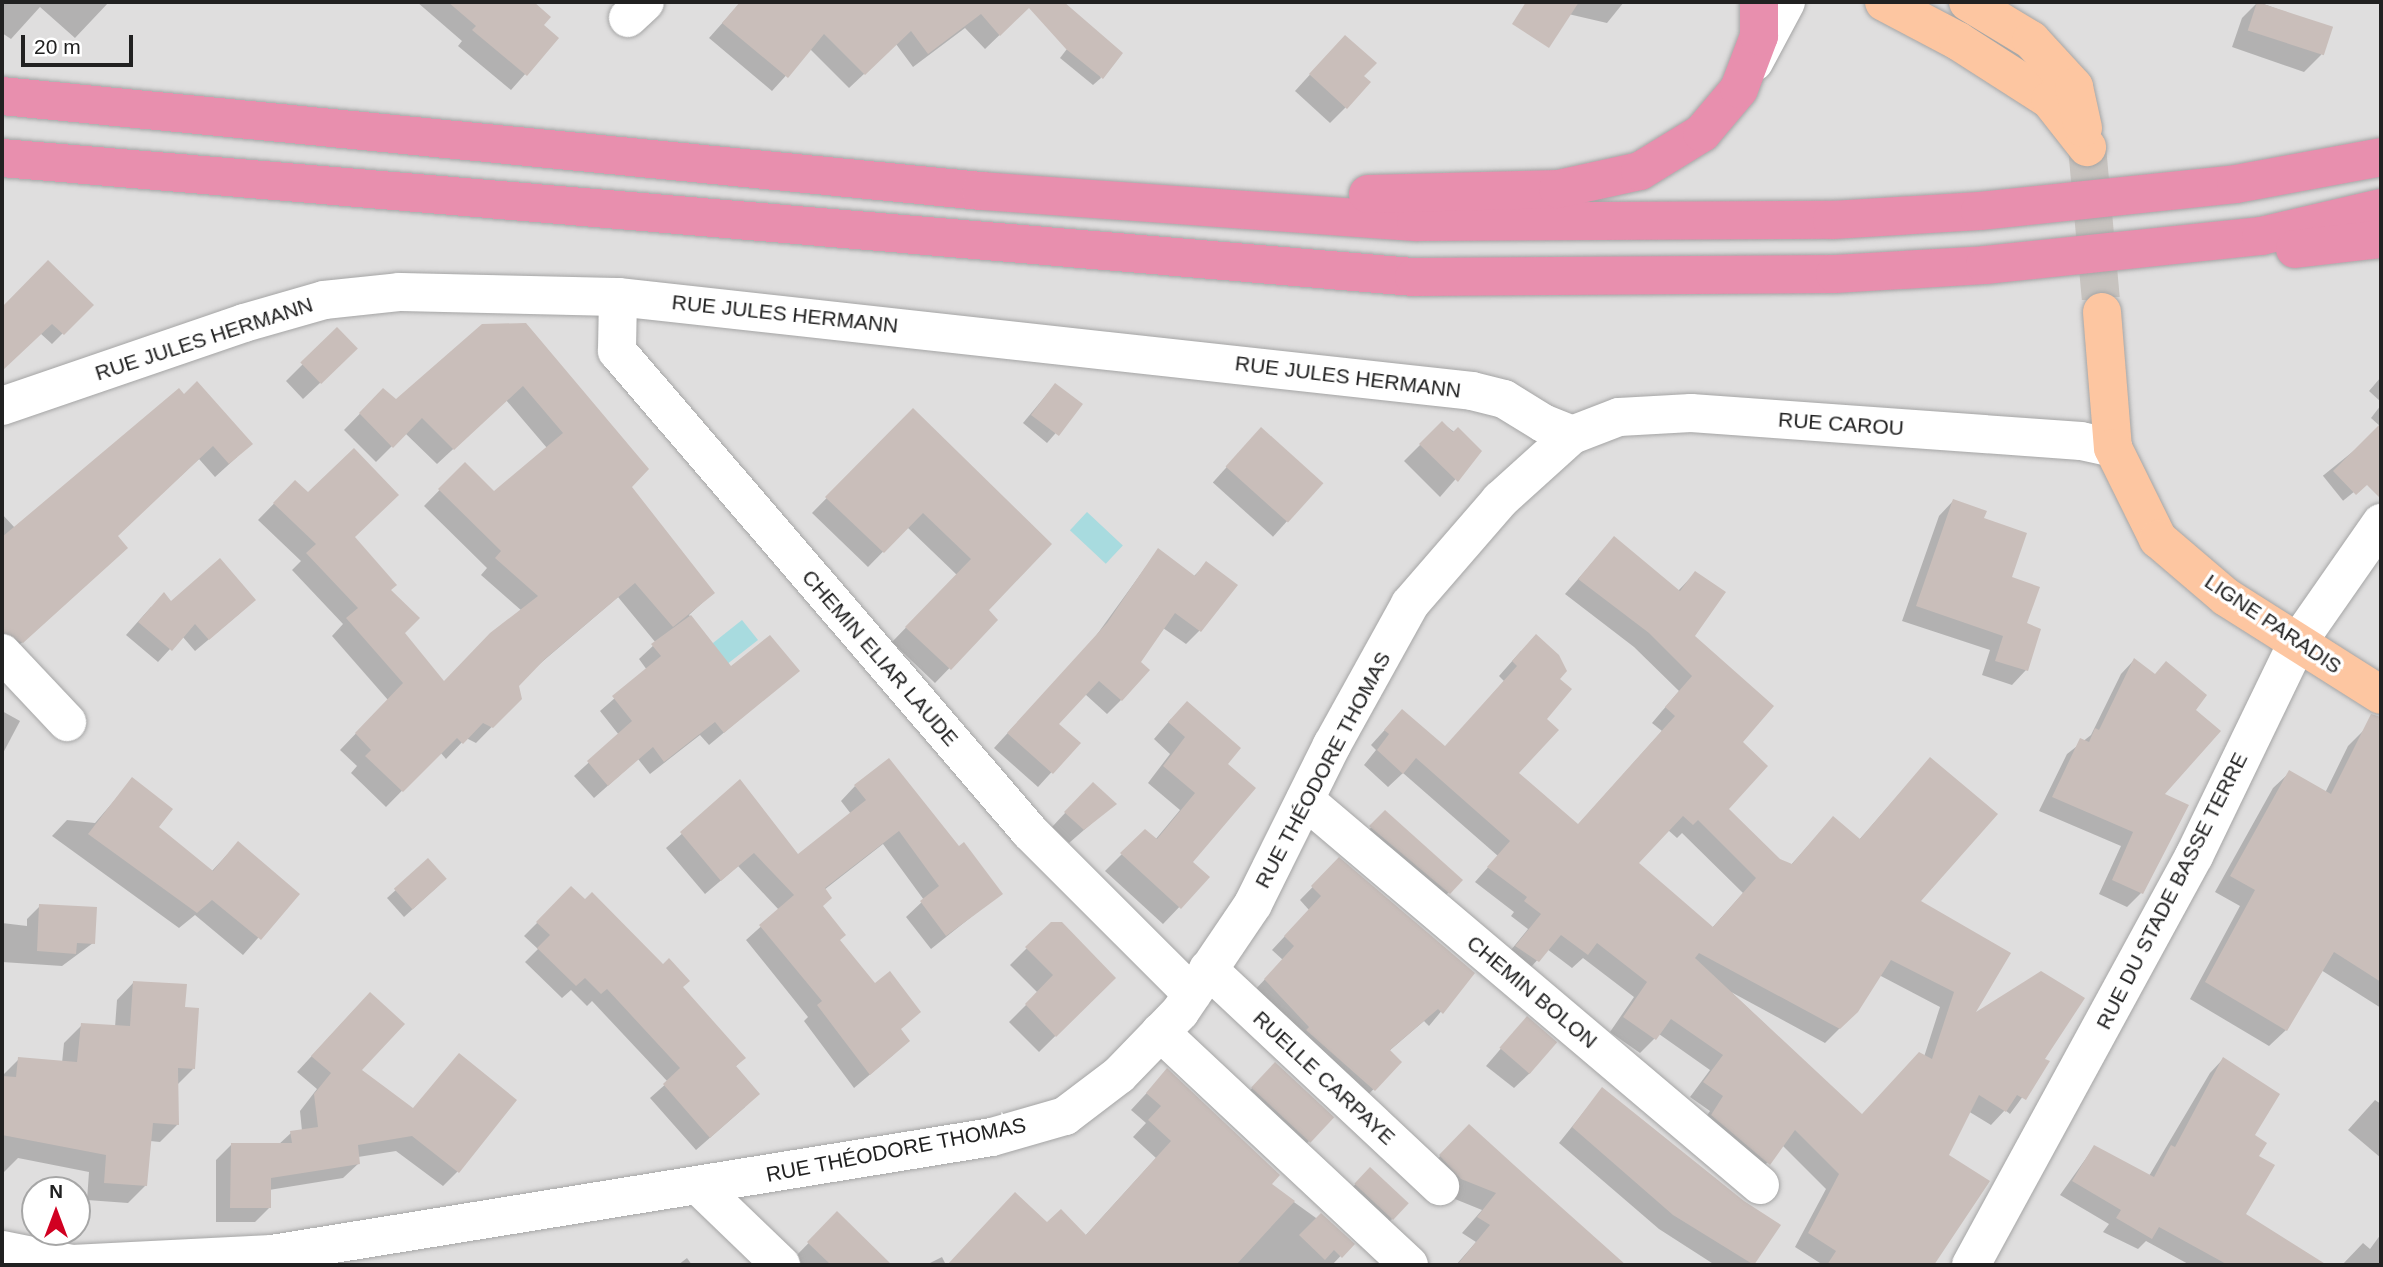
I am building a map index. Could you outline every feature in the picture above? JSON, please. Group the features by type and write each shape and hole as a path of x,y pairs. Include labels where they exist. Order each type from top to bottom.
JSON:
{"highway":[{"path":"634,157 1414,195 1558,189 1640,171 1702,133 1739,89 1759,36 1759,2"},
{"path":"2,96 981,191 1416,222 1832,220 1980,211 2236,184 2381,158"},
{"path":"2,158 1415,277 1835,274 2301,249 2381,239"},
{"path":"1985,265 2261,236 2381,208"}],"main road":[{"path":"1884,2 1958,41 2050,100 2087,147 2074,87 2031,40 1968,2"},
{"name":"LIGNE PARADIS","path":"2102,312 2113,448 2158,539 2226,597 2296,645 2381,695"}],"street":[{"path":"1739,89 1786,2"},
{"name":"RUE JULES HERMANN","path":"2,406 244,323 324,300 399,292 618,297 1472,391 1504,399 1542,423 1572,435"},
{"name":"CHEMIN ELIAR LAUDE","path":"618,297 617,351 1030,832 1200,982"},
{"name":"RUE CAROU","path":"1572,435 1619,417 1691,414 2081,441 2113,448"},
{"name":"RUE THÉODORE THOMAS","path":"2,1250 72,1265 276,1260 992,1137 1065,1116 1119,1075 1160,1032 1200,982 1253,904 1305,800 1410,604 1500,500 1572,435"},
{"name":"RUE DU STADE BASSE TERRE","path":"1971,1265 2188,868 2296,645 2381,523"},
{"path":"2,653 66,722"},
{"name":"CHEMIN BOLON","path":"1305,800 1760,1185"},
{"name":"RUELLE CARPAYE","path":"1200,982 1440,1186"},
{"path":"1160,1032 1409,1265"},
{"path":"699,1186 781,1265"}],"shaded area":[{"path":"2,2 2381,2 2381,1265 2,1265"}],"water":[{"path":"1087,512 1123,545 1106,564 1070,530"},
{"path":"742,620 758,640 717,672 713,643"}],"building":[{"path":"448,2 534,2 551,17 544,25 559,38 527,76 472,30 476,26"},
{"path":"740,2 1064,2 1123,53 1103,79 1066,49 1029,8 1000,36 981,14 928,54 911,31 865,75 824,34 788,78 722,23"},
{"path":"1526,2 1579,2 1549,48 1512,24"},
{"path":"2257,2 2333,27 2324,55 2248,31"},
{"path":"1345,35 1377,63 1364,76 1371,82 1347,109 1309,74"},
{"path":"48,260 94,305 64,335 52,324 2,371 2,307"},
{"path":"526,323 649,469 632,487 715,593 673,627 635,583 545,659 519,686 522,699 493,728 483,723 463,744 457,738 403,792 365,756 371,750 355,733 403,683 346,618 358,608 306,553 316,544 273,503 295,480 308,492 354,448 399,495 355,537 397,585 391,590 420,618 405,633 444,681 490,633 538,596 495,558 501,551 438,489 465,462 494,491 563,433 523,386 454,450 422,418 393,448 359,413 383,388 396,399 482,324"},
{"path":"337,327 358,349 321,384 300,362"},
{"path":"197,381 253,444 229,464 213,446 118,536 128,548 23,643 2,632 2,537 179,388 184,394"},
{"path":"1055,383 1083,404 1059,436 1031,415"},
{"path":"913,408 1052,544 989,610 998,620 951,670 905,627 971,559 923,513 884,553 825,497"},
{"path":"1442,421 1453,432 1458,427 1482,451 1458,482 1419,444"},
{"path":"2381,423 2381,499 2367,485 2356,495 2333,471"},
{"path":"1261,427 1323,483 1288,523 1226,466"},
{"path":"1953,499 1987,511 1984,518 2027,533 2012,577 2040,587 2027,623 2041,629 2028,671 1995,661 2003,636 1916,606"},
{"path":"1614,536 1680,591 1695,571 1726,592 1695,636 1774,706 1743,742 1768,766 1729,809 1780,859 1792,864 1833,816 1860,839 1930,757 1998,814 1921,901 2011,953 1976,1012 2041,971 2085,998 2045,1059 2050,1061 2026,1100 2017,1095 2006,1112 1979,1095 1949,1155 1990,1181 1934,1265 1827,1265 1836,1251 1808,1233 1839,1174 1795,1130 1770,1165 1711,1115 1723,1096 1703,1082 1723,1055 1671,1019 1656,1040 1623,1017 1647,982 1597,943 1588,955 1561,935 1539,962 1515,946 1541,914 1524,901 1527,897 1487,867 1510,841 1416,758 1403,774 1377,750 1389,734 1384,730 1402,709 1445,746 1517,666 1512,661 1536,634 1559,655 1567,671 1560,679 1572,689 1547,719 1559,730 1519,773 1578,824 1675,716 1665,707 1692,676 1649,633 1578,579","holes":["1683,816 1693,825 1698,820 1756,878 1713,927 1639,863","1699,953 1840,1029 1858,1012 1891,960 1954,992 1932,1059 1919,1052 1862,1114 1695,958"]},
{"path":"1158,548 1195,576 1206,561 1238,585 1201,632 1175,613 1141,662 1150,670 1122,701 1099,681 1059,724 1081,743 1053,774 1007,733 1107,623"},
{"path":"220,558 256,600 209,640 195,624 172,651 138,622 164,592 171,601"},
{"path":"691,615 731,666 770,635 800,671 724,733 715,722 664,762 653,747 608,786 587,761 632,721 612,696 661,656 651,644"},
{"path":"2134,658 2155,674 2166,661 2207,695 2196,710 2221,731 2165,794 2189,805 2143,894 2112,880 2133,832 2052,797 2080,738 2089,742 2095,728 2099,730"},
{"path":"1187,701 1241,748 1228,764 1256,788 1193,862 1210,877 1181,909 1120,853 1145,829 1157,839 1195,793 1163,766 1185,737 1168,722"},
{"path":"2371,714 2381,717 2381,982 2334,952 2287,1031 2205,982 2255,890 2230,876 2289,770 2331,794"},
{"path":"889,758 959,846 964,842 1003,894 946,936 920,901 939,886 899,831 825,888 832,898 823,906 846,935 840,940 875,983 890,971 921,1012 901,1029 910,1041 870,1075 817,1005 822,1001 759,925 794,895 754,853 721,881 680,832 740,779 798,854 866,800 854,785"},
{"path":"132,777 173,809 159,827 213,871 238,841 300,894 261,940 212,900 197,913 88,834"},
{"path":"1093,782 1117,804 1084,830 1064,812"},
{"path":"1385,810 1463,880 1450,894 1369,826"},
{"path":"1339,857 1475,973 1443,1014 1438,1009 1390,1050 1402,1062 1375,1091 1306,1030 1309,1027 1264,979 1294,946 1284,936 1321,896 1311,886"},
{"path":"428,858 447,879 413,910 394,889"},
{"path":"571,886 585,899 592,892 663,964 669,958 690,981 683,987 746,1058 736,1066 760,1094 710,1138 663,1084 680,1068 607,989 601,994 585,978 576,986 537,948 550,935 536,922"},
{"path":"39,904 97,907 95,944 77,943 76,954 37,951"},
{"path":"1051,922 1062,922 1116,978 1056,1037 1025,1004 1053,975 1025,947"},
{"path":"133,981 187,984 185,1007 199,1008 195,1069 178,1068 179,1125 153,1123 147,1186 104,1183 106,1155 2,1135 2,1076 16,1077 18,1057 77,1062 81,1023 130,1026"},
{"path":"370,992 405,1024 362,1070 413,1108 459,1053 517,1100 459,1173 412,1136 358,1145 360,1164 271,1178 271,1208 230,1208 231,1143 292,1143 290,1131 318,1127 314,1094 331,1073 311,1056"},
{"path":"1527,1016 1557,1042 1530,1074 1499,1048"},
{"path":"2223,1057 2280,1094 2255,1135 2267,1143 2259,1156 2275,1165 2246,1214 2327,1265 2228,1265 2159,1227 2152,1239 2116,1218 2121,1210 2072,1181 2094,1145 2154,1177 2171,1145 2175,1147"},
{"path":"1275,1062 1334,1117 1310,1143 1251,1088"},
{"path":"1167,1068 1280,1175 1272,1184 1295,1201 1236,1265 947,1265 1015,1192 1047,1222 1061,1209 1086,1235 1171,1141 1148,1120 1161,1106 1146,1093"},
{"path":"1602,1087 1744,1201 1781,1225 1754,1265 1673,1215 1572,1127"},
{"path":"1469,1124 1626,1265 1457,1265 1490,1225 1477,1217 1496,1193 1461,1179 1439,1155"},
{"path":"1370,1167 1409,1203 1393,1220 1354,1184"},
{"path":"837,1211 892,1265 831,1265 807,1242"},
{"path":"1321,1213 1355,1244 1342,1258 1334,1250 1325,1260 1299,1235"}],"tunnel":[{"path":"2087,147 2102,312"}]}
